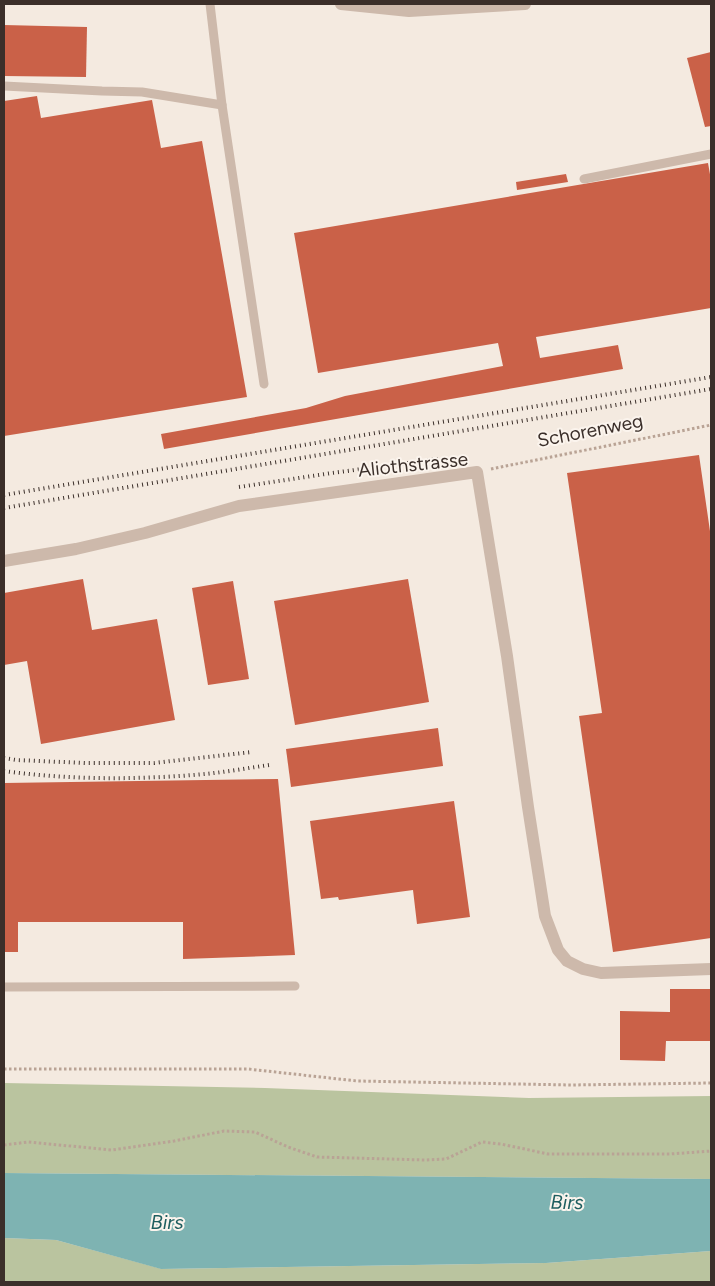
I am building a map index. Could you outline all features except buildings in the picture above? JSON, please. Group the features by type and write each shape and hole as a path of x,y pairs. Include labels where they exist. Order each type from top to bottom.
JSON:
{"street":[{"path":"341,4 409,11 525,4"},
{"name":"Aliothstrasse","path":"4,560 76,549 145,533 239,506 477,472 545,916 558,950 567,961 583,969 601,974 711,969"}],"lane":[{"path":"210,4 222,105 264,384"},
{"path":"4,86 142,92 222,105"},
{"path":"584,179 711,154"},
{"path":"4,987 295,986"}],"path":[{"name":"Schorenweg","path":"477,472 711,425"},
{"path":"4,1069 248,1069 357,1081 571,1085 711,1083"},
{"path":"4,1146 28,1142 112,1150 224,1131 255,1132 288,1148 317,1157 446,1159 482,1142 548,1154 670,1154 711,1151"}],"green space":[{"path":"4,1083 265,1088 529,1098 711,1096 711,1179 4,1173"},
{"path":"4,1238 56,1240 162,1269 546,1263 711,1251 711,1282 4,1282"}],"water":[{"name":"Birs","path":"4,1173 711,1179 711,1251 546,1263 161,1269 56,1240 4,1238"}],"railway":[{"path":"4,495 711,377"},
{"path":"4,508 711,389"},
{"path":"239,487 438,459"},
{"path":"4,758 85,763 154,763 252,752"},
{"path":"4,771 54,776 129,778 205,774 269,765"}]}
